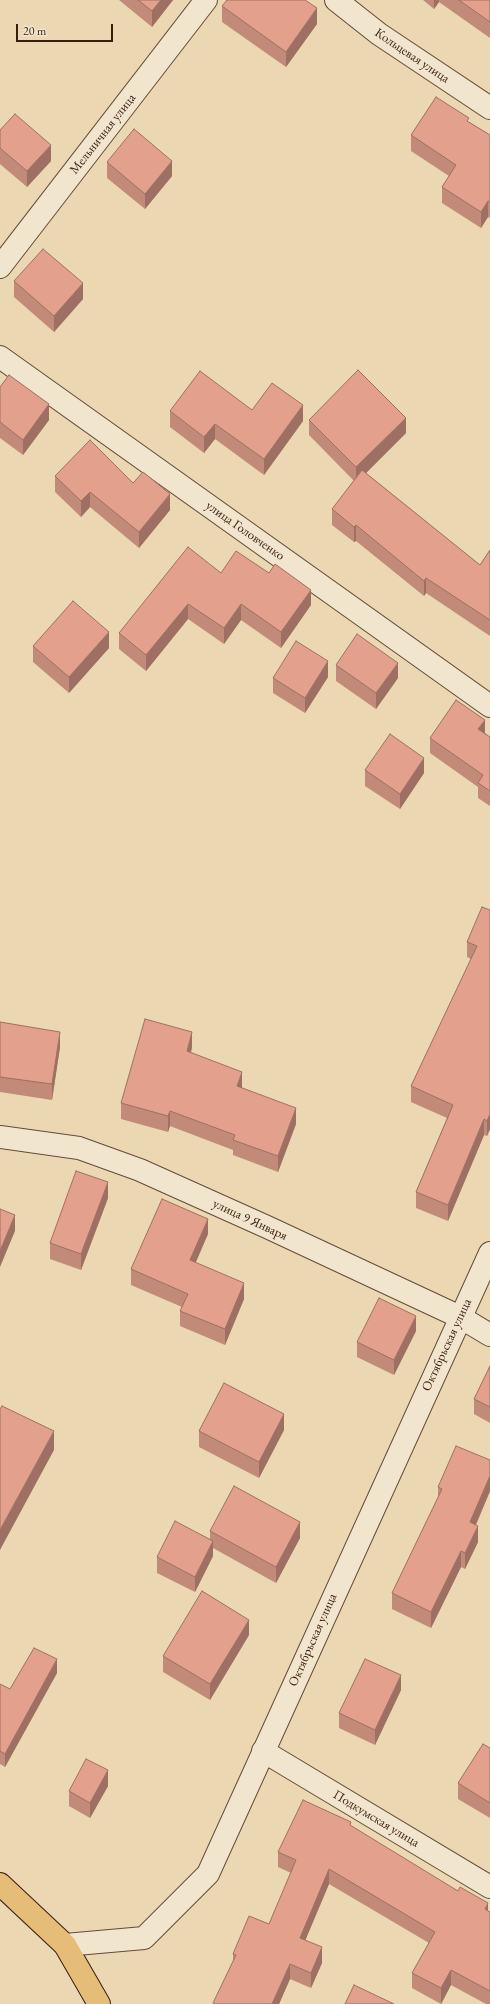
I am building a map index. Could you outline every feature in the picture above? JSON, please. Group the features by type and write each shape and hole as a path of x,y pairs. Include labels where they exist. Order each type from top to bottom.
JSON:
{"main road":[{"path":"0,1884 65,1945 100,2004"}],"street":[{"name":"Мельничная улица","path":"0,267 206,0"},
{"name":"Кольцевая улица","path":"336,0 379,34 490,108"},
{"name":"улица Головченко","path":"0,357 490,706"},
{"name":"улица 9 Января","path":"0,1137 78,1148 140,1170 267,1227 460,1317 490,1335"},
{"name":"Октябрьская улица","path":"65,1945 144,1938 208,1874 490,1253"},
{"name":"Подкумская улица","path":"263,1751 490,1887"}],"building":[{"path":"138,0 161,0 152,11"},
{"path":"227,0 305,0 317,8 286,52 222,6"},
{"path":"459,0 490,0 490,22"},
{"path":"436,97 469,118 467,121 490,135 490,202 488,201 481,212 442,187 456,165 411,135"},
{"path":"15,114 51,145 27,171 0,148 0,130"},
{"path":"134,129 172,161 145,194 107,162"},
{"path":"43,249 83,283 54,316 14,281"},
{"path":"358,370 406,418 356,467 309,420"},
{"path":"200,371 252,410 272,383 303,405 264,459 215,424 204,437 170,411"},
{"path":"9,375 49,404 23,440 0,422 0,387"},
{"path":"90,440 133,483 143,472 170,494 139,532 90,492 81,501 55,476"},
{"path":"362,470 480,565 490,550 490,620 426,578 424,581 356,525 354,527 332,509"},
{"path":"188,547 221,573 236,551 269,573 275,564 311,590 281,632 241,604 224,628 188,604 146,655 119,633"},
{"path":"73,601 109,632 69,677 33,646"},
{"path":"357,634 398,663 376,693 336,665"},
{"path":"296,641 328,661 305,698 273,678"},
{"path":"456,700 485,720 478,729 490,737 490,791 478,783 483,775 430,738"},
{"path":"390,734 424,758 400,794 365,770"},
{"path":"482,907 490,910 490,1114 487,1121 484,1119 448,1205 416,1192 453,1105 411,1086 477,946 467,942"},
{"path":"145,1019 192,1032 187,1051 242,1072 237,1086 296,1108 278,1156 233,1140 235,1135 170,1111 168,1116 121,1103"},
{"path":"0,1022 60,1032 52,1084 0,1077"},
{"path":"76,1171 108,1182 81,1254 50,1243"},
{"path":"162,1199 208,1219 190,1260 244,1283 225,1329 180,1311 188,1294 131,1269"},
{"path":"0,1209 15,1215 0,1251"},
{"path":"379,1298 416,1316 394,1360 357,1342"},
{"path":"490,1366 490,1407 474,1399"},
{"path":"224,1383 284,1414 259,1462 199,1431"},
{"path":"2,1406 54,1431 0,1530 0,1409"},
{"path":"456,1446 490,1460 490,1476 470,1522 478,1526 465,1553 461,1551 431,1612 392,1593 442,1489 438,1487"},
{"path":"234,1486 300,1522 276,1567 210,1531"},
{"path":"175,1521 213,1541 195,1577 157,1557"},
{"path":"202,1591 249,1620 210,1684 163,1656"},
{"path":"34,1648 57,1659 5,1754 0,1751 0,1684 10,1689"},
{"path":"365,1659 401,1675 375,1730 339,1713"},
{"path":"483,1744 490,1748 490,1803 458,1783"},
{"path":"86,1759 108,1770 90,1803 69,1791"},
{"path":"303,1800 351,1822 350,1825 458,1891 460,1887 488,1903 485,1909 490,1912 490,1991 451,1970 441,1988 412,1973 435,1932 329,1869 300,1938 322,1947 311,1973 290,1964 272,2004 213,2003 236,1955 233,1954 249,1916 269,1924 296,1860 278,1852"},
{"path":"354,1985 394,2004 345,2004"}]}
